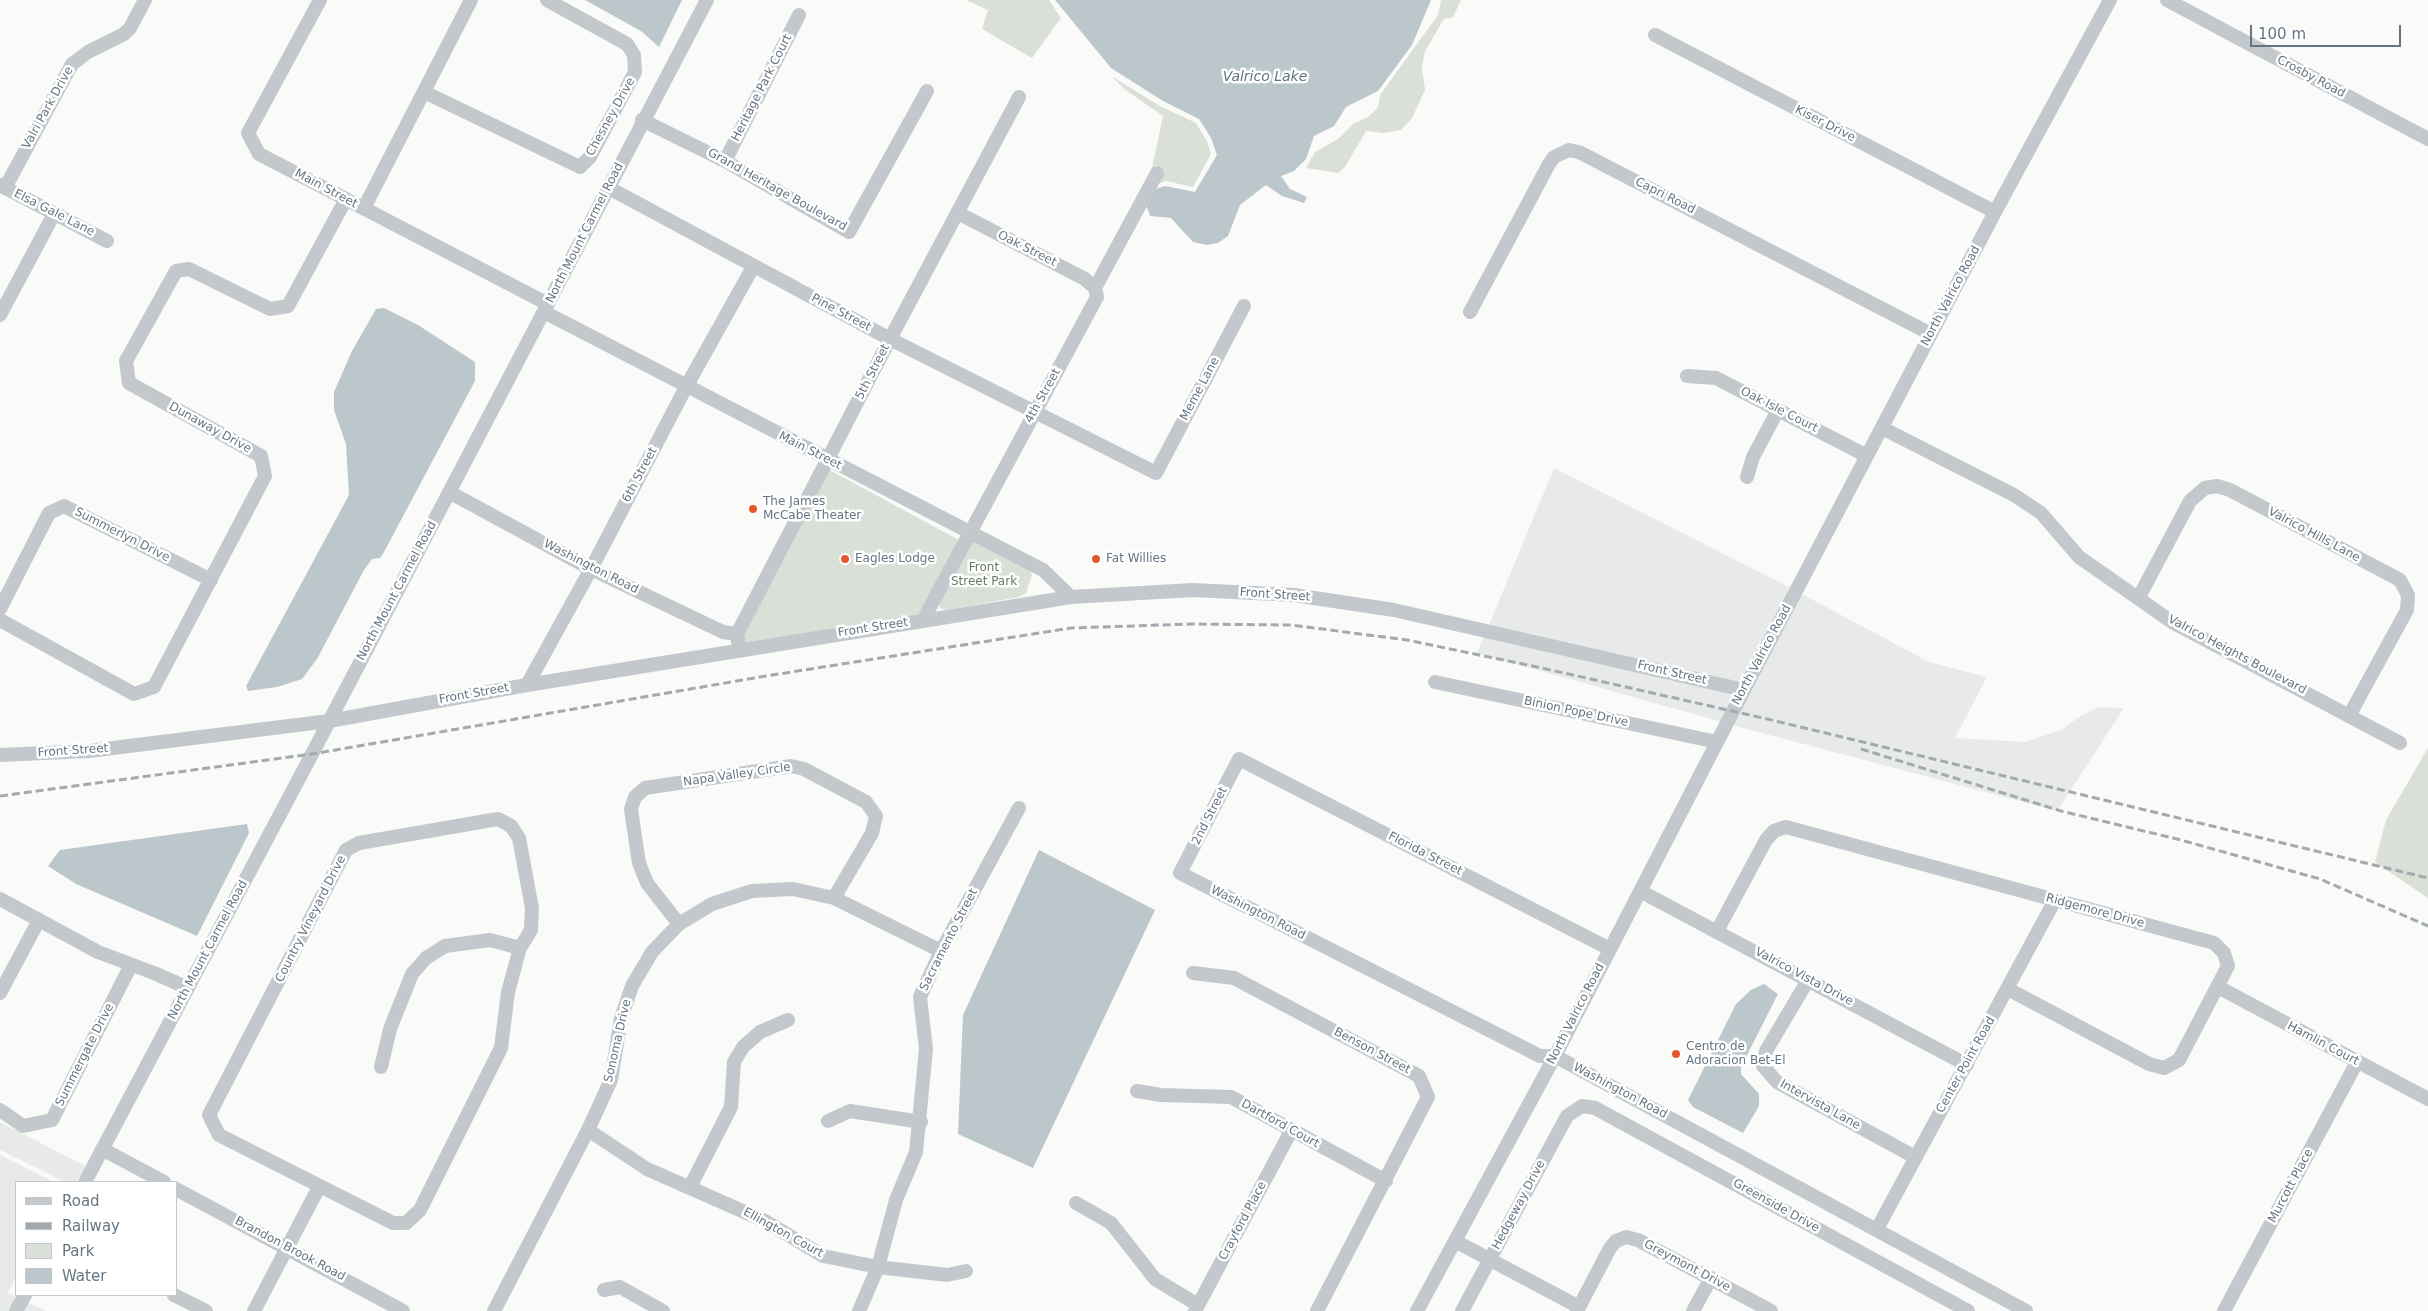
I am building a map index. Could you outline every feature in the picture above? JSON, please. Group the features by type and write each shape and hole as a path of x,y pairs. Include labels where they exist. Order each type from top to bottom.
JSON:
{"street":[{"name":"Valri Park Drive","path":"2,187 72,64 88,52 124,34 130,28 145,0"},
{"name":"Main Street","path":"320,0 248,133 259,154 364,208 686,387 1042,570 1071,597"},
{"path":"364,208 471,0"},
{"name":"Chesney Drive","path":"424,92 580,167 590,158 635,72 634,55 627,44 547,0"},
{"name":"North Mount Carmel Road","path":"86,1181 609,188 642,120 707,0"},
{"name":"North Valrico Road","path":"1418,1311 1555,1056 1744,690 1995,212 2110,0"},
{"name":"Crosby Road","path":"2167,0 2428,139"},
{"name":"Heritage Park Court","path":"725,161 799,14"},
{"name":"Kiser Drive","path":"1655,35 1995,212"},
{"name":"Grand Heritage Boulevard","path":"642,120 725,161 849,232 926,91"},
{"name":"5th Street","path":"737,634 890,339 1020,97"},
{"name":"Capri Road","path":"1470,312 1549,164 1554,157 1569,150 1579,152 1931,334"},
{"name":"4th Street","path":"923,620 968,533 1097,297 1095,288 1157,173"},
{"name":"Elsa Gale Lane","path":"2,187 107,241"},
{"name":"Pine Street","path":"609,188 890,339 1156,473"},
{"name":"Dunaway Drive","path":"0,620 134,694 154,687 265,476 261,456 129,383 126,361 176,271 188,270 270,309 288,306 346,199"},
{"path":"0,315 54,214"},
{"name":"Oak Street","path":"958,214 1085,279 1095,288"},
{"name":"6th Street","path":"527,685 591,569 686,387 753,267"},
{"name":"Meme Lane","path":"1156,473 1244,306"},
{"name":"Oak Isle Court","path":"1687,376 1716,378 1867,456"},
{"path":"1747,477 1753,457 1778,410"},
{"name":"Valrico Heights Boulevard","path":"1882,428 2014,496 2041,512 2079,557 2139,597 2172,622 2400,743"},
{"name":"Valrico Hills Lane","path":"2139,597 2190,501 2205,488 2217,486 2230,490 2400,580 2408,595 2407,610 2349,716"},
{"name":"Washington Road","path":"449,492 591,569 723,632 737,634"},
{"name":"Summerlyn Drive","path":"0,610 50,514 64,506 211,580"},
{"name":"Front Street","path":"0,755 89,751 329,721 527,685 1071,597 1193,590 1294,595 1394,610 1462,624 1744,690"},
{"path":"737,634 739,650"},
{"name":"Binion Pope Drive","path":"1436,682 1717,742"},
{"name":"2nd Street","path":"1180,873 1239,759"},
{"name":"Florida Street","path":"1239,759 1610,949"},
{"name":"Napa Valley Circle","path":"679,924 647,883 639,863 631,809 635,797 645,788 791,766 804,769 866,802 876,816 872,832 834,898"},
{"name":"Sacramento Street","path":"858,1311 878,1267 896,1200 916,1152 921,1122 926,1049 920,997 942,951 1019,808"},
{"name":"Country Vineyard Drive","path":"498,820 511,826 519,838 532,908 532,930 520,948 508,992 501,1048 420,1210 406,1223 393,1224 319,1187 219,1135 209,1115 346,850 359,843 498,820"},
{"name":"Ridgemore Drive","path":"1717,931 1766,840 1774,831 1786,827 2214,944 2224,952 2228,966 2179,1060 2164,1068 2149,1064 2008,989"},
{"name":"Washington Road","path":"1180,873 1540,1056 1555,1056 2026,1311"},
{"name":"Sonoma Drive","path":"494,1311 588,1130 611,1080 621,1018 632,986 652,952 679,924 712,904 752,891 793,889 834,898 942,951"},
{"name":"Valrico Vista Drive","path":"1640,891 1967,1065"},
{"path":"0,899 98,952 188,988"},
{"name":"Center Point Road","path":"1877,1229 2055,900"},
{"path":"0,993 39,920"},
{"path":"381,1067 390,1029 412,974 426,958 445,946 490,940 520,948"},
{"name":"Summergate Drive","path":"0,1110 23,1126 52,1120 131,965"},
{"name":"Benson Street","path":"1193,973 1234,978 1419,1076 1428,1097 1317,1311"},
{"name":"Intervista Lane","path":"1808,980 1766,1051 1763,1066 1777,1082 1915,1157"},
{"name":"Hamlin Court","path":"2218,987 2428,1100"},
{"path":"690,1187 731,1106 734,1062 743,1047 760,1032 788,1020"},
{"name":"Murcott Place","path":"2224,1311 2357,1062"},
{"name":"Dartford Court","path":"1137,1091 1161,1095 1231,1097 1386,1181"},
{"name":"Hedgeway Drive","path":"1462,1311 1567,1116 1582,1106"},
{"name":"Greenside Drive","path":"1582,1106 1595,1108 1968,1311"},
{"path":"828,1121 850,1112 921,1122"},
{"name":"Ellington Court","path":"588,1130 647,1169 765,1221 823,1256 878,1267 947,1275 966,1271"},
{"name":"Crayford Place","path":"1197,1308 1292,1131"},
{"path":"102,1149 162,1181"},
{"path":"254,1311 319,1187"},
{"name":"Brandon Brook Road","path":"178,1189 403,1311"},
{"path":"1076,1203 1111,1223 1155,1279 1197,1308"},
{"name":"Greymont Drive","path":"1578,1309 1610,1248 1616,1241 1626,1237 1638,1240 1771,1311"},
{"path":"1456,1241 1490,1258 1578,1309"},
{"path":"1693,1311 1711,1278"},
{"path":"604,1290 620,1287 663,1311"},
{"path":"16,1311 24,1296"},
{"path":"176,1296 206,1311"}],"shaded area":[{"path":"1554,468 1791,588 1741,683 1489,625"},
{"path":"1800,593 1929,662 1987,677 1955,738 2025,742 2061,730 2082,715 2099,707 2124,708 2057,811 1732,725"},
{"path":"1484,636 1736,694 1722,722 1477,653"},
{"path":"0,1122 85,1166 77,1181 63,1181 0,1150"},
{"path":"0,1155 52,1181 15,1181 15,1279 8,1293 46,1311 0,1311"}],"green space":[{"path":"966,0 1049,0 1061,18 1032,58 982,29 988,10"},
{"path":"1441,0 1461,0 1453,17 1444,19 1425,51 1422,68 1425,90 1412,118 1401,130 1384,133 1366,131 1345,167 1338,173 1306,168 1315,152 1338,139 1353,124 1368,117 1378,108 1380,95 1438,15"},
{"path":"1113,77 1160,106 1196,123 1207,141 1211,154 1193,187 1166,181 1157,184 1164,170 1155,165 1151,173 1163,116 1123,88"},
{"path":"828,469 959,540 920,615 743,644 744,630"},
{"name":"Front Street Park","path":"972,542 981,543 1028,567 1032,575 1026,593 1019,597 947,610 940,608 939,601"},
{"path":"2428,748 2428,898 2375,862 2386,820"}],"water":[{"path":"585,0 682,0 659,47 641,31"},
{"name":"Valrico Lake","path":"1055,0 1431,0 1412,45 1378,91 1346,107 1334,126 1314,136 1306,159 1294,171 1281,176 1290,189 1307,197 1304,203 1282,196 1266,185 1240,205 1228,236 1218,243 1207,245 1193,242 1171,218 1150,216 1147,200 1153,190 1165,186 1195,192 1217,155 1211,138 1199,119 1163,101 1111,68"},
{"path":"384,308 418,325 475,362 475,381 384,552 380,558 372,559 364,570 317,659 302,679 277,687 248,691 246,686 349,495 346,444 334,410 334,392 352,351 376,309"},
{"path":"247,824 249,833 197,936 76,884 48,866 60,850"},
{"path":"1039,850 1155,910 1033,1168 958,1134 963,1015"},
{"path":"1764,984 1778,994 1741,1067 1741,1074 1759,1094 1759,1106 1743,1133 1693,1107 1688,1100 1736,1004 1751,990"}],"railway":[{"path":"0,796 312,754 766,676 1071,628 1192,624 1291,625 1407,640 1542,668 1763,718 2428,878"},
{"path":"1861,749 2061,811 2181,840 2320,879 2428,926"}],"place":[{"name":"The James McCabe Theater","path":"753,509"},
{"name":"Eagles Lodge","path":"845,559"},
{"name":"Fat Willies","path":"1096,559"},
{"name":"Centro de Adoracion Bet-El","path":"1676,1054"}]}
